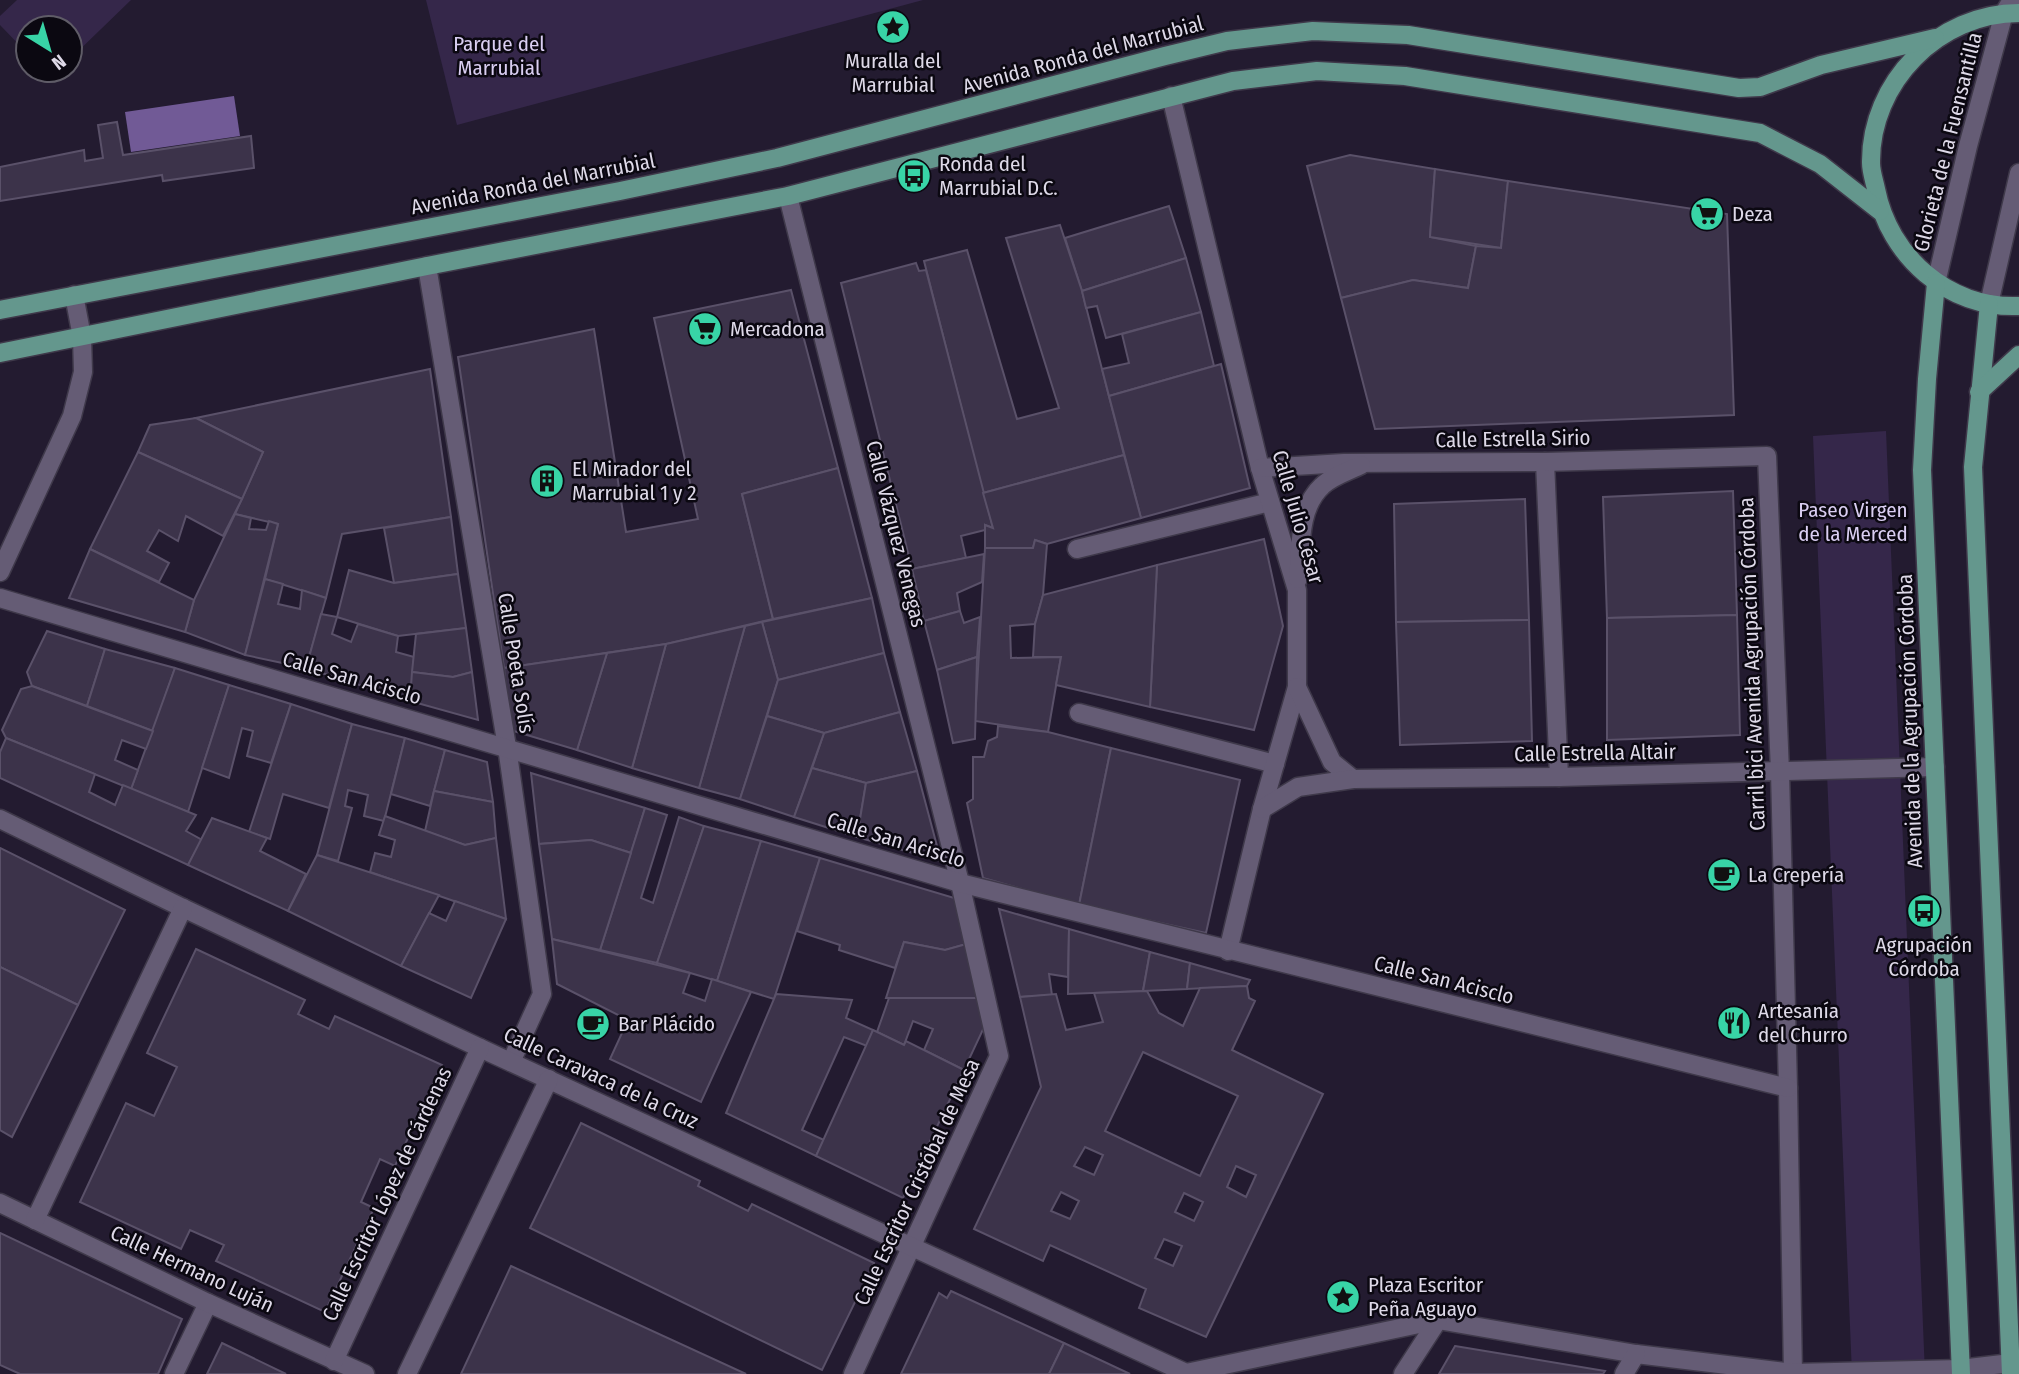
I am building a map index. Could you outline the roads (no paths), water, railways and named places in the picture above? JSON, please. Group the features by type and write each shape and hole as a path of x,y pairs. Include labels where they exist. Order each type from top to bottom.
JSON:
{"main road":[{"name":"Glorieta de la Fuensantilla","path":"2012,8 1968,21 1935,38 1900,72 1877,115 1871,163 1880,211 1902,252 1936,283 1962,296 1989,304 2019,306"},
{"name":"Avenida Ronda del Marrubial","path":"0,310 777,158 1165,56 1270,34 1313,30 1408,35 1739,88 1760,87 1821,65 1935,38"},
{"path":"0,353 788,196 967,152 1233,81 1317,71 1405,76 1760,133 1820,164 1880,211"},
{"name":"Avenida de la Agrupación Córdoba","path":"1936,283 1922,470 1960,1371"},
{"path":"1989,304 1973,467 2011,1368"},
{"path":"1979,392 2019,355"}],"street":[{"name":"Glorieta de la Fuensantilla","path":"1936,283 1968,146 2012,8"},
{"name":"Calle Julio César","path":"1171,96 1260,468 1297,590 1297,687 1262,809 1228,951"},
{"path":"1989,304 2019,173"},
{"name":"Calle Vázquez Venegas","path":"788,196 961,883"},
{"name":"Calle Poeta Solís","path":"427,266 507,747 542,994 511,1062"},
{"path":"0,572 72,416 83,372 82,337 74,295"},
{"name":"Calle Estrella Sirio","path":"1260,468 1364,463 1545,462 1766,456"},
{"name":"Carril bici Avenida Agrupación Córdoba","path":"1766,456 1780,772 1793,1373"},
{"path":"1545,462 1559,777"},
{"path":"1297,590 1304,521 1310,499 1324,484 1364,463"},
{"path":"1077,549 1270,502"},
{"name":"Calle San Acisclo","path":"0,598 961,883 1788,1088"},
{"path":"1297,687 1332,762 1353,779"},
{"path":"1079,713 1275,764"},
{"name":"Calle Estrella Altair","path":"1262,809 1298,787 1353,779 1559,777 1935,767"},
{"name":"Calle Caravaca de la Cruz","path":"0,819 480,1048 1185,1373"},
{"name":"Calle Escritor Cristóbal de Mesa","path":"853,1374 999,1056 961,883"},
{"path":"35,1220 183,908"},
{"name":"Calle Escritor López de Cárdenas","path":"334,1361 480,1048"},
{"path":"407,1374 549,1079"},
{"name":"Calle Hermano Luján","path":"0,1203 208,1303 365,1374"},
{"path":"174,1374 208,1303"},
{"path":"1185,1373 1438,1320 1636,1354 1793,1373 2011,1368"},
{"path":"1403,1374 1438,1320"},
{"path":"1624,1374 1636,1354"}],"place":[{"name":"Muralla del Marrubial","path":"893,27"},
{"name":"Ronda del Marrubial D.C.","path":"914,176"},
{"name":"Deza","path":"1707,214"},
{"name":"Mercadona","path":"705,329"},
{"name":"El Mirador del Marrubial 1 y 2","path":"547,481"},
{"name":"La Crepería","path":"1724,875"},
{"name":"Agrupación Córdoba","path":"1924,911"},
{"name":"Artesanía del Churro","path":"1734,1023"},
{"name":"Bar Plácido","path":"593,1024"},
{"name":"Plaza Escritor Peña Aguayo","path":"1343,1297"}],"park label":[{"name":"Parque del Marrubial","path":"499,56"},
{"name":"Paseo Virgen de la Merced","path":"1853,522"}]}
